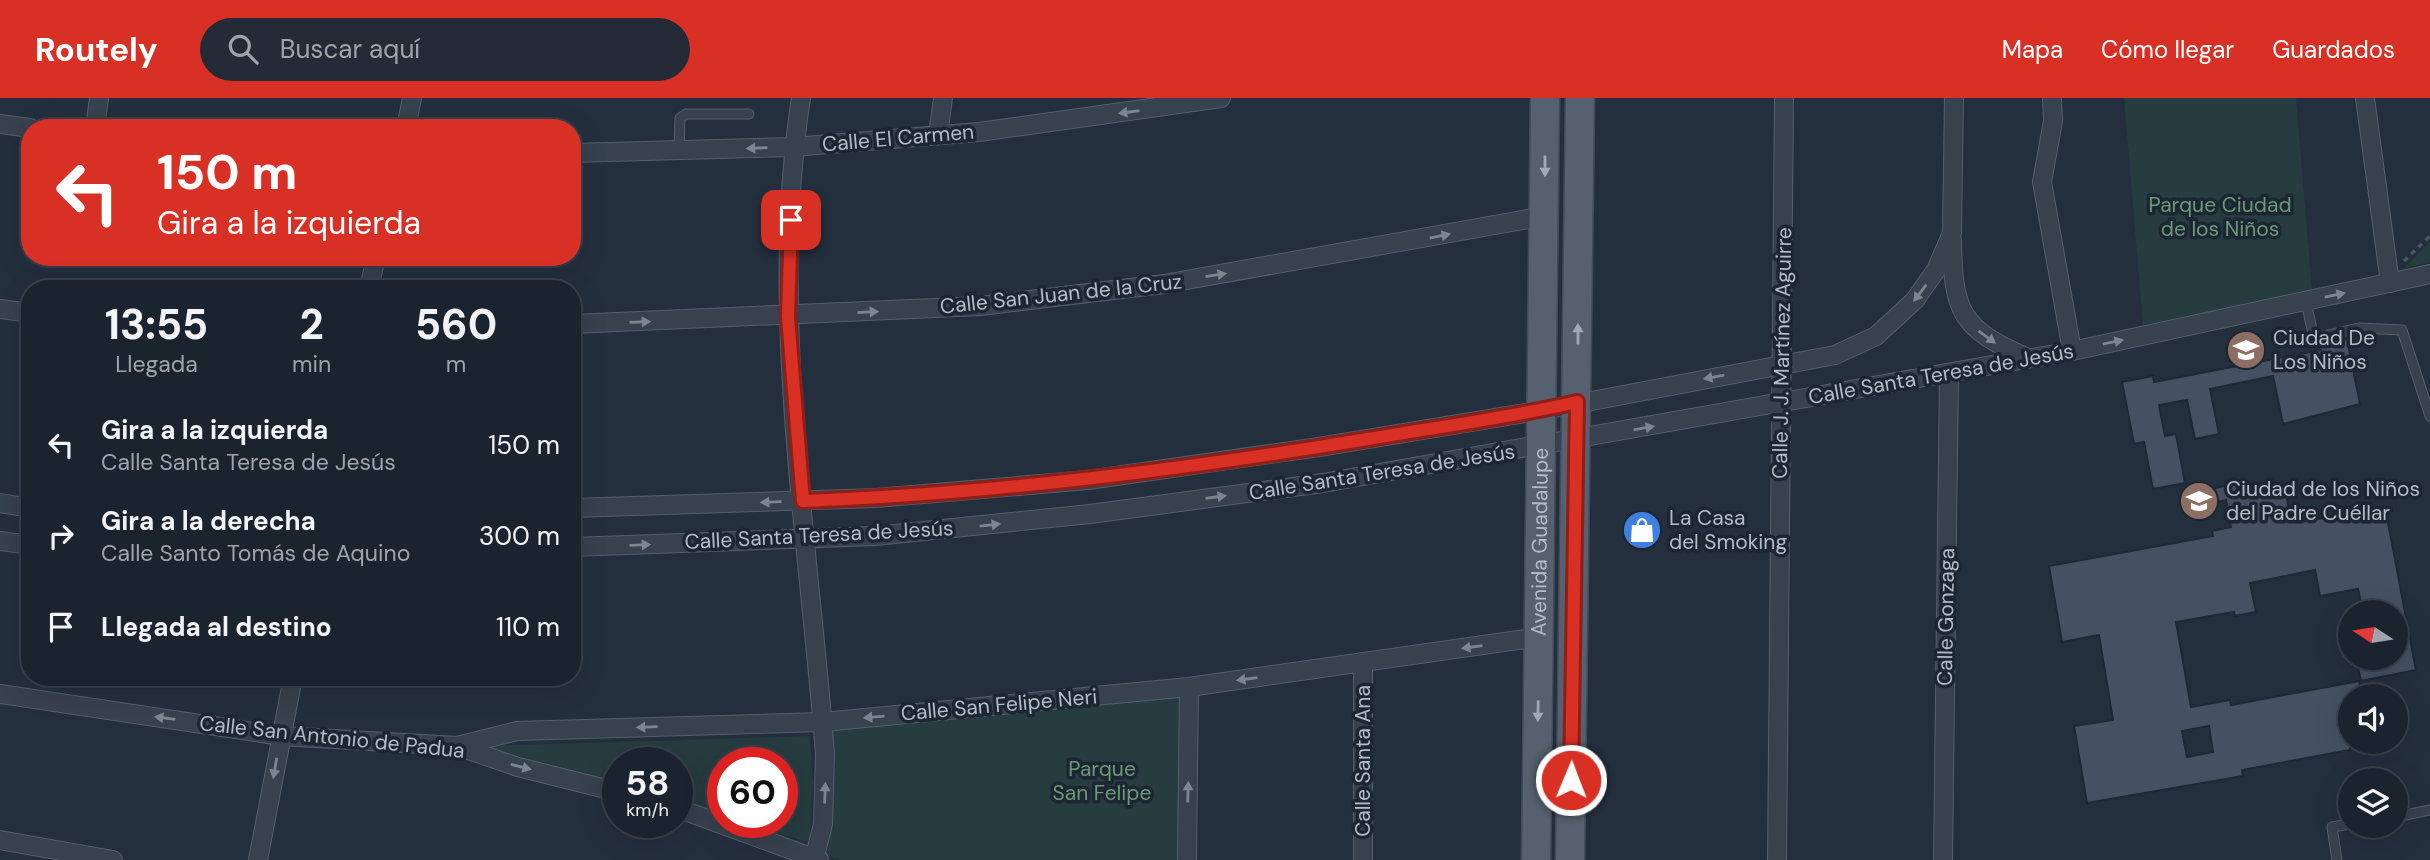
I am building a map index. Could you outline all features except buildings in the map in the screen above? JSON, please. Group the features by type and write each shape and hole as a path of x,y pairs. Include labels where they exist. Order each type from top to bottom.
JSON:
{"main road":[{"name":"Avenida Guadalupe","path":"1536,860 1544,410 1545,98"},
{"name":"Avenida Guadalupe","path":"1570,860 1580,98"}],"street":[{"path":"97,119 99,98"},
{"path":"408,119 412,98"},
{"path":"693,814 816,859 824,811 823,722 788,317 793,147 801,98"},
{"path":"938,135 943,98"},
{"name":"Calle El Carmen","path":"581,153 793,147 938,135 1221,98"},
{"name":"Calle J. J. Martínez Aguirre","path":"1777,860 1784,98"},
{"name":"Calle Santa Teresa de Jesús","path":"581,508 876,498 1088,480 1319,447 1544,410 1835,355 1876,336 1922,290 1936,270 1952,233 1954,98"},
{"path":"2052,98 2052,132 2042,182 2072,351"},
{"path":"2365,98 2389,279"},
{"path":"0,124 21,127"},
{"name":"Calle San Juan de la Cruz","path":"581,324 788,317 980,306 1164,284 1545,216"},
{"path":"1952,233 1952,277 1960,309 1985,338 2028,358"},
{"name":"Calle Santa Teresa de Jesús","path":"581,547 875,536 1090,514 1323,483 2072,351 2306,302 2389,279 2430,274"},
{"path":"0,309 21,312"},
{"name":"Calle Gonzaga","path":"1943,860 1950,373"},
{"path":"0,503 21,506"},
{"path":"0,541 21,544"},
{"name":"Calle San Felipe Neri","path":"457,746 517,731 823,722 1189,687 1539,637"},
{"name":"Calle Santa Ana","path":"1363,662 1363,860"},
{"path":"258,860 291,686"},
{"path":"1187,860 1189,687"},
{"name":"Calle San Antonio de Padua","path":"0,694 281,736 457,746 518,767 602,788"},
{"path":"0,840 113,860"}],"lane":[{"path":"680,150 680,118 686,114 749,114"},
{"path":"2306,302 2314,338 2359,328 2402,330 2430,416"},
{"path":"2408,815 2430,810"},
{"path":"2337,860 2332,827 2338,826"}],"path":[{"path":"2389,279 2430,236"}],"green space":[{"name":"Parque Ciudad de los Niños","path":"2124,98 2296,98 2312,291 2143,325"},
{"path":"2430,242 2430,262 2404,268"},
{"name":"Parque San Felipe","path":"1183,695 1182,860 840,860 819,852 828,727"},
{"path":"810,736 813,783 810,843 793,838 798,838 798,747 707,747 707,812 693,809 693,747 602,747 602,781 480,746"}],"place":[{"name":"Ciudad De Los Niños","path":"2246,350"},
{"name":"Ciudad de los Niños del Padre Cuéllar","path":"2199,501"},
{"name":"La Casa del Smoking","path":"1642,530"}],"route":[{"path":"791,220 788,317 803,501 876,498 1088,480 1319,447 1544,410 1577,402 1571,780"}]}
